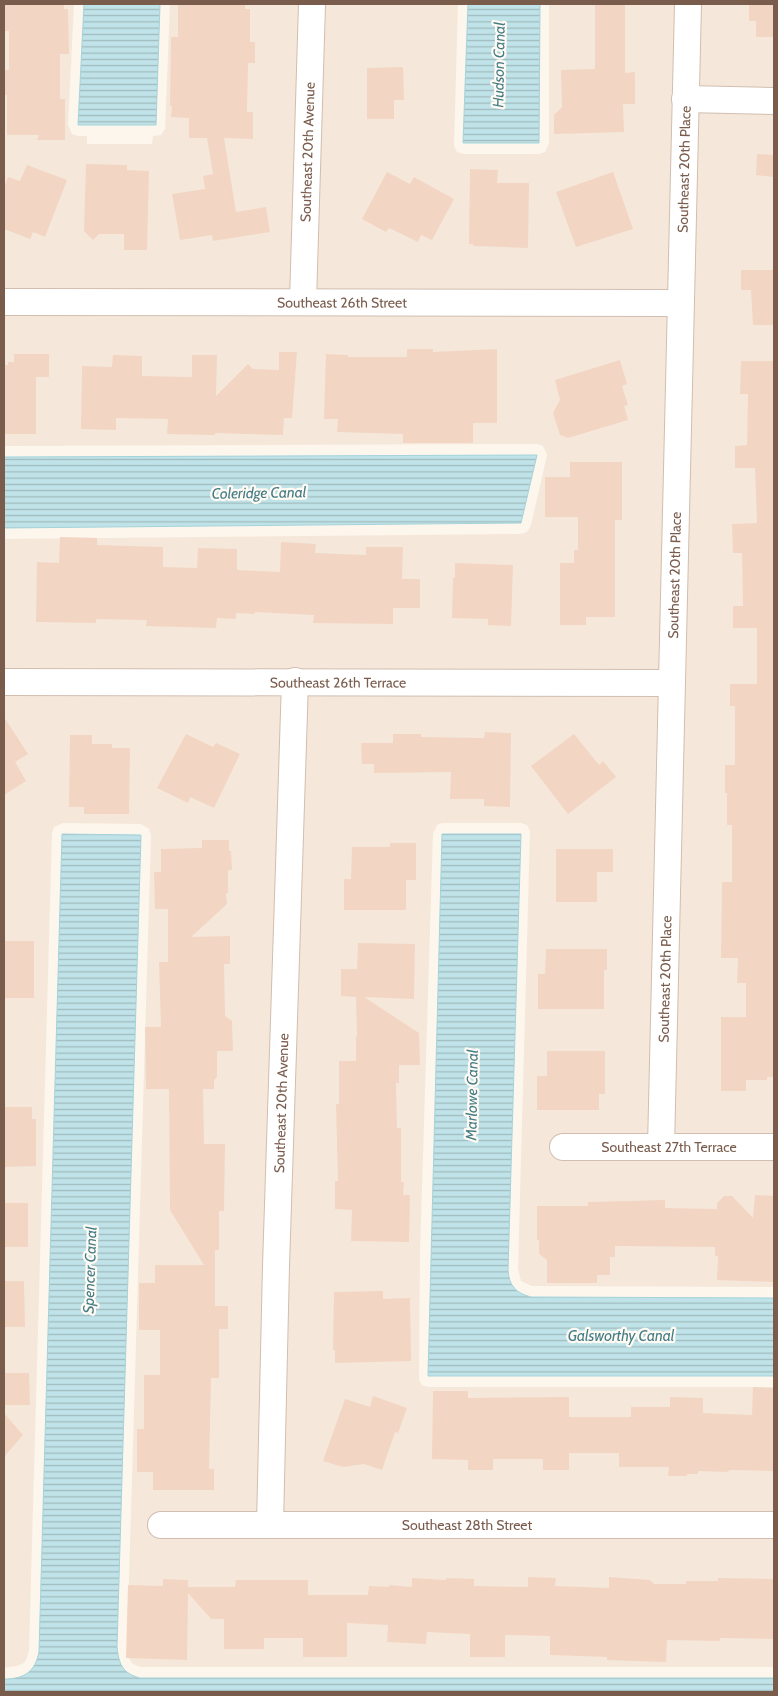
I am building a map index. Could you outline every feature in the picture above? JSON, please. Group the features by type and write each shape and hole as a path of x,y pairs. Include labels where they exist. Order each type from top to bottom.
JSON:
{"street":[{"name":"Southeast 20th Avenue","path":"303,301 312,4"},
{"name":"Southeast 20th Place","path":"661,1147 688,4"},
{"path":"685,99 774,101"},
{"name":"Southeast 26th Street","path":"4,302 680,302"},
{"name":"Southeast 20th Avenue","path":"270,1524 276,1256 295,681"},
{"name":"Southeast 26th Terrace","path":"4,682 671,682"},
{"name":"Southeast 27th Terrace","path":"563,1147 774,1147"},
{"name":"Southeast 28th Street","path":"161,1525 774,1525"}],"shaded area":[{"path":"4,4 74,4 68,125 72,134 87,136 87,144 152,144 153,136 161,135 165,129 170,4 458,4 454,146 457,152 463,154 539,154 545,152 549,143 549,4 774,4 774,1287 532,1286 521,1281 518,1269 530,831 527,825 521,823 442,823 437,825 433,834 420,1252 419,1380 422,1385 428,1387 774,1387 774,1667 141,1667 131,1662 127,1647 151,835 149,829 141,824 63,823 54,827 52,833 29,1651 24,1663 4,1668 4,539 521,534 527,532 531,525 547,455 543,446 537,444 4,446"}],"water":[{"path":"84,4 160,4 156,125 78,125"},
{"name":"Hudson Canal","path":"468,4 540,4 539,143 463,143"},
{"name":"Coleridge Canal","path":"537,455 521,523 4,528 4,457"},
{"name":"Spencer Canal","path":"62,834 141,835 117,1647 122,1667 140,1678 774,1678 774,1692 4,1692 4,1679 17,1678 28,1673 35,1665 39,1652"},
{"path":"442,834 521,834 508,1270 512,1285 517,1291 531,1297 774,1298 774,1376 428,1376"}],"building":[{"path":"4,4 64,4 64,9 68,9 69,54 60,54 60,99 65,99 65,140 37,140 39,135 7,135 7,95 4,95 4,70 9,70 9,31 4,31"},
{"path":"178,4 245,4 245,9 250,9 250,42 255,42 255,63 248,63 247,112 253,112 253,139 224,138 236,212 266,207 270,232 213,241 212,235 180,240 172,194 205,189 203,176 213,174 207,138 189,138 189,118 171,117 171,37 178,37"},
{"path":"595,4 625,4 625,73 635,72 635,104 623,104 624,132 554,134 554,115 562,107 561,70 595,69"},
{"path":"749,4 774,4 774,37 756,37 756,21 749,21"},
{"path":"403,67 404,100 394,100 394,119 367,119 367,68"},
{"path":"757,154 774,155 774,177 756,175"},
{"path":"86,164 127,165 127,170 149,171 147,250 124,250 124,234 99,234 93,240 84,231"},
{"path":"27,165 67,180 45,237 33,232 30,239 4,229 4,188 8,177 20,181"},
{"path":"470,169 498,170 497,183 529,183 528,248 473,246 473,244 469,244"},
{"path":"387,172 410,184 414,177 454,199 432,240 421,235 418,242 389,228 386,232 362,219"},
{"path":"613,172 633,229 576,247 556,192"},
{"path":"741,270 774,270 774,325 753,325 751,290 741,290"},
{"path":"407,349 433,349 433,352 497,349 497,423 473,423 473,443 403,443 403,434 337,432 338,419 324,419 326,354 348,355 348,357 407,357"},
{"path":"279,352 297,352 292,418 284,418 283,435 167,434 168,419 116,418 116,430 81,429 82,366 112,367 113,355 142,356 142,376 192,377 192,355 217,355 216,396 248,364 253,369 279,370"},
{"path":"14,354 49,354 49,377 36,377 36,434 4,434 4,365 8,365 8,362 14,362"},
{"path":"620,360 627,384 622,386 628,405 624,406 628,420 568,438 560,435 553,413 560,400 555,380"},
{"path":"741,361 774,361 774,1077 767,1077 767,1080 746,1080 746,1091 721,1091 721,1017 746,1017 746,983 737,983 738,958 721,958 722,882 732,882 732,825 727,825 727,793 725,793 725,765 735,765 735,706 730,706 730,684 757,684 757,628 733,628 733,606 743,606 742,553 733,553 732,524 757,523 755,468 735,468 735,446 747,445 748,394 740,394"},
{"path":"570,462 622,462 622,520 615,520 615,617 586,617 586,625 560,625 560,563 574,563 574,550 578,550 578,517 545,517 545,477 570,477"},
{"path":"60,537 97,538 97,545 163,547 163,567 197,568 198,548 237,549 237,570 280,572 281,542 316,544 315,553 366,555 366,547 403,547 402,579 420,579 420,608 393,608 393,624 313,623 314,615 255,612 255,614 236,613 236,619 217,618 216,628 146,626 147,620 96,619 96,623 36,622 37,562 59,563"},
{"path":"455,563 513,565 511,626 488,625 488,619 452,618"},
{"path":"4,717 28,754 15,762 26,781 4,795"},
{"path":"485,732 511,733 510,807 484,806 484,799 450,799 451,772 374,773 374,764 362,764 361,743 393,743 393,734 421,734 421,737 484,738"},
{"path":"186,734 213,747 216,743 240,754 214,808 190,797 188,803 157,788"},
{"path":"574,734 599,765 603,761 616,777 568,814 531,766"},
{"path":"70,735 92,735 92,744 112,744 112,748 130,748 129,814 84,814 84,807 69,807"},
{"path":"202,840 229,840 229,851 231,851 232,870 228,870 227,904 191,937 230,936 230,964 224,964 225,1016 232,1021 233,1051 217,1051 217,1077 214,1080 214,1089 203,1089 204,1144 225,1144 224,1211 219,1211 219,1250 215,1250 215,1306 228,1306 228,1329 219,1329 219,1378 211,1378 209,1469 214,1469 214,1490 153,1490 153,1472 137,1472 137,1429 144,1429 144,1375 160,1375 160,1330 139,1330 139,1283 155,1283 155,1265 204,1265 170,1210 169,1089 146,1089 145,1027 161,1027 159,962 168,962 168,909 155,909 154,872 161,872 161,849 202,848"},
{"path":"390,843 416,843 416,880 406,880 406,910 344,910 344,879 351,879 352,847 390,847"},
{"path":"556,849 613,849 613,872 597,872 597,902 556,902"},
{"path":"4,941 34,941 34,998 4,998"},
{"path":"358,943 415,944 414,999 364,997 419,1033 420,1065 399,1065 399,1083 396,1083 397,1128 401,1128 401,1182 404,1182 403,1195 410,1195 409,1242 351,1241 352,1210 335,1209 335,1181 338,1181 336,1104 339,1104 339,1061 356,1061 357,1036 356,997 341,996 341,969 357,969"},
{"path":"546,949 607,949 607,970 604,970 604,1009 538,1009 538,974 545,974"},
{"path":"547,1051 605,1051 605,1094 599,1094 599,1110 537,1110 537,1076 547,1076"},
{"path":"4,1107 32,1107 32,1119 36,1119 36,1166 4,1167"},
{"path":"755,1195 774,1196 774,1282 717,1280 718,1256 715,1256 715,1247 615,1246 615,1257 610,1257 610,1275 597,1275 597,1283 547,1283 547,1260 539,1254 539,1240 537,1240 537,1206 588,1206 588,1202 665,1200 665,1208 717,1209 717,1203 724,1196 732,1196 753,1218"},
{"path":"4,1203 28,1203 28,1247 4,1247"},
{"path":"4,1281 24,1281 25,1327 4,1327"},
{"path":"383,1291 383,1299 410,1298 411,1361 335,1363 335,1350 333,1350 334,1292"},
{"path":"4,1373 29,1373 30,1405 4,1405"},
{"path":"753,1387 774,1388 774,1471 698,1471 698,1474 687,1474 687,1476 668,1476 669,1467 619,1467 619,1453 569,1453 569,1470 543,1470 543,1459 493,1459 493,1470 468,1470 468,1460 432,1459 433,1391 468,1391 468,1398 569,1397 569,1417 631,1417 631,1407 670,1407 670,1397 703,1398 703,1413 752,1415"},
{"path":"373,1396 407,1408 398,1433 395,1432 382,1470 364,1464 343,1467 323,1461 345,1399 370,1407"},
{"path":"4,1413 23,1435 4,1457"},
{"path":"528,1577 556,1578 555,1586 609,1588 609,1577 650,1580 654,1584 718,1581 718,1578 774,1579 774,1639 720,1638 720,1641 667,1640 666,1662 607,1660 607,1657 550,1655 550,1636 505,1635 505,1657 470,1657 470,1634 427,1632 426,1644 387,1642 388,1625 347,1623 347,1657 303,1657 303,1638 264,1638 264,1649 224,1649 224,1619 211,1619 188,1593 187,1660 126,1658 128,1585 163,1586 163,1579 188,1580 188,1587 235,1587 236,1580 308,1580 308,1595 368,1595 369,1586 412,1587 412,1578 474,1579 474,1586 528,1587"}],"water label":[{"name":"Marlowe Canal","path":"472,1095"},
{"name":"Galsworthy Canal","path":"621,1336"}]}
